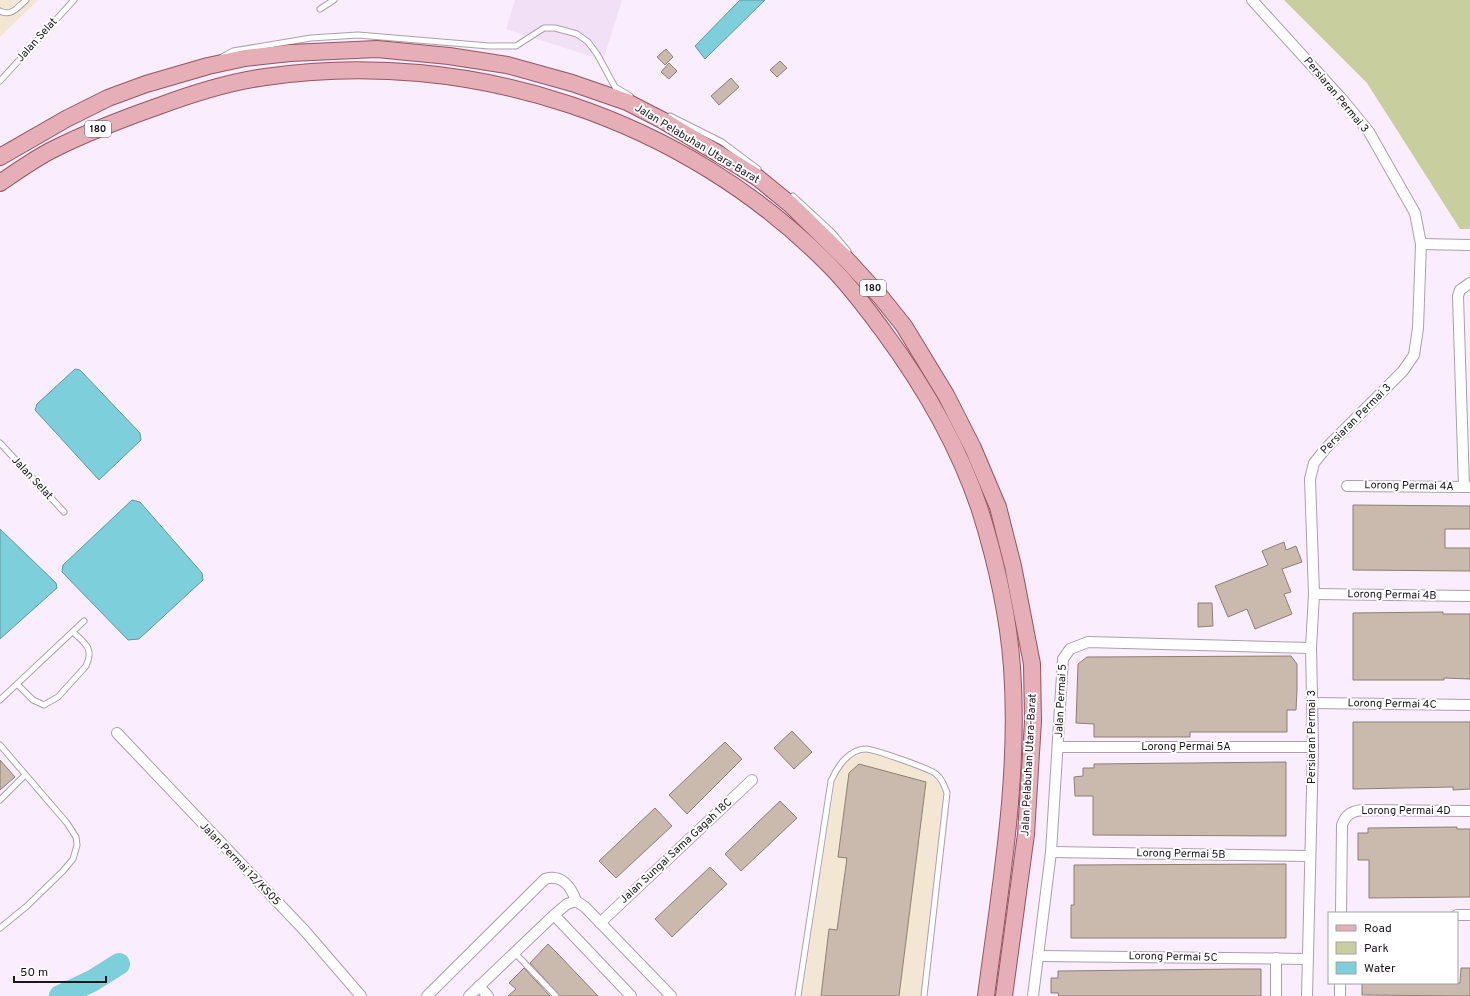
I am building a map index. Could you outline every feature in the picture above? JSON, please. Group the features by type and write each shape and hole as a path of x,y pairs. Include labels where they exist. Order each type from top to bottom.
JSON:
{"main road":[{"name":"Jalan Pelabuhan Utara-Barat","path":"0,157 66,119 108,98 146,84 245,58 290,53 377,49 449,56 507,65 572,82 627,102 662,120 758,178 825,237 890,308 904,326 946,395 973,448 998,507 1013,566 1030,657 1033,721 1026,834 1004,996"},
{"name":"Jalan Pelabuhan Utara-Barat","path":"0,183 50,151 63,145 119,120 203,90 262,77 311,72 357,70 406,71 486,82 524,90 587,109 642,133 690,158 731,184 774,216 831,266 906,362 930,400 965,472 979,508 1002,596 1012,666 1014,734 1009,809 986,996"}],"street":[{"name":"Persiaran Permai 3","path":"1252,0 1343,100 1369,132 1415,213 1421,244 1418,328 1414,355 1403,372 1334,439 1314,463 1310,479 1314,594 1311,648 1313,747 1307,996"},
{"path":"1421,244 1470,245"},
{"path":"1467,487 1458,296 1460,290 1470,283"},
{"name":"Lorong Permai 4A","path":"1347,486 1467,487"},
{"name":"Lorong Permai 4B","path":"1314,594 1470,596"},
{"name":"Jalan Permai 5","path":"1033,996 1051,852 1059,747 1063,659 1070,649 1088,642 1311,648"},
{"name":"Lorong Permai 4C","path":"1313,703 1470,705"},
{"name":"Jalan Permai 12/KS05","path":"118,733 305,931 361,996"},
{"name":"Lorong Permai 5A","path":"1059,747 1313,747"},
{"name":"Jalan Sungai Sama Gagah 18C","path":"600,923 752,780"},
{"name":"Lorong Permai 4D","path":"1341,912 1342,825 1345,817 1350,813 1363,810 1470,811"},
{"name":"Lorong Permai 5B","path":"1051,852 1310,856"},
{"path":"427,996 545,879 556,877 564,881 571,889 576,900 585,907 671,996"},
{"path":"469,996 514,951 554,915 567,904 576,900"},
{"path":"554,915 631,996"},
{"path":"1458,915 1470,915"},
{"name":"Lorong Permai 5C","path":"1039,956 1307,959"},
{"path":"1276,958 1276,996"},
{"path":"1340,984 1340,996"},
{"path":"479,986 488,996"}],"lane":[{"path":"0,11 9,13 26,0"},
{"name":"Jalan Selat","path":"0,81 74,0"},
{"path":"320,9 334,0"},
{"path":"198,70 233,51 311,38 358,35 489,46 516,46 544,28 555,28 577,34 588,42 597,54 615,87 633,98"},
{"path":"668,115 722,142 761,171"},
{"path":"790,194 832,232 854,258"},
{"path":"859,263 890,308"},
{"name":"Jalan Selat","path":"0,443 64,512"},
{"path":"0,700 18,685 84,621"},
{"path":"18,685 32,700 44,705 52,702 58,697 86,666 90,653 88,648 74,632"},
{"path":"0,745 66,823 76,837 77,852 63,871 27,906 0,928"},
{"path":"798,996 831,781 836,769 846,758 866,749 925,768 940,778 947,793 924,996"},
{"path":"0,800 25,776"},
{"path":"514,951 556,996"}],"shaded area":[{"path":"0,0 38,0 0,37"},
{"path":"515,0 622,0 603,60 506,29"},
{"path":"866,751 924,771 932,776 941,785 943,793 921,996 802,996 838,770 849,760"}],"green space":[{"path":"1284,0 1470,0 1470,229 1460,229 1367,83"}],"water":[{"path":"740,0 765,0 705,59 695,46"},
{"path":"75,369 80,370 140,433 141,440 99,480 35,410 37,404"},
{"path":"132,500 140,502 202,573 203,580 139,639 128,640 62,572 63,565"},
{"path":"0,529 56,583 57,588 0,639"}],"building":[{"path":"666,49 673,57 665,65 657,57"},
{"path":"780,61 787,68 777,77 770,70"},
{"path":"669,63 677,71 669,79 661,72"},
{"path":"731,78 739,87 719,105 711,96"},
{"path":"1353,505 1470,506 1470,529 1445,529 1445,548 1470,548 1470,571 1353,570"},
{"path":"1284,542 1286,550 1296,546 1302,562 1282,569 1291,592 1284,594 1292,614 1255,629 1247,609 1228,617 1215,586 1268,565 1262,551"},
{"path":"1198,603 1212,603 1213,626 1198,627"},
{"path":"1443,612 1443,614 1470,614 1470,679 1444,678 1444,680 1353,680 1353,613"},
{"path":"1291,656 1297,664 1296,710 1287,710 1287,732 1190,732 1190,737 1094,737 1094,724 1076,723 1078,664 1087,657"},
{"path":"1353,722 1470,722 1470,789 1453,790 1453,787 1353,789"},
{"path":"792,731 812,752 794,769 774,748"},
{"path":"725,742 742,759 687,814 669,795"},
{"path":"0,760 15,777 0,790"},
{"path":"1286,762 1286,836 1093,835 1093,796 1075,796 1074,777 1083,776 1083,768 1094,768 1094,764"},
{"path":"859,764 926,782 899,996 821,996 829,929 837,930 847,858 838,857 849,773"},
{"path":"780,801 797,818 741,871 725,854"},
{"path":"655,808 672,826 616,878 599,861"},
{"path":"1457,827 1457,829 1470,829 1470,897 1369,898 1369,860 1358,860 1358,833 1368,833 1368,828"},
{"path":"1286,864 1286,938 1071,938 1071,905 1074,905 1074,865"},
{"path":"710,867 727,884 672,937 655,919"},
{"path":"548,944 598,996 560,996 530,963"},
{"path":"524,968 550,996 508,996 516,989 509,983"},
{"path":"1461,968 1470,968 1470,996 1362,995 1362,984 1460,983"},
{"path":"1261,969 1261,996 1059,996 1058,993 1051,993 1051,978 1058,978 1058,971"}],"waterway":[{"path":"60,996 92,981 119,964"}]}
